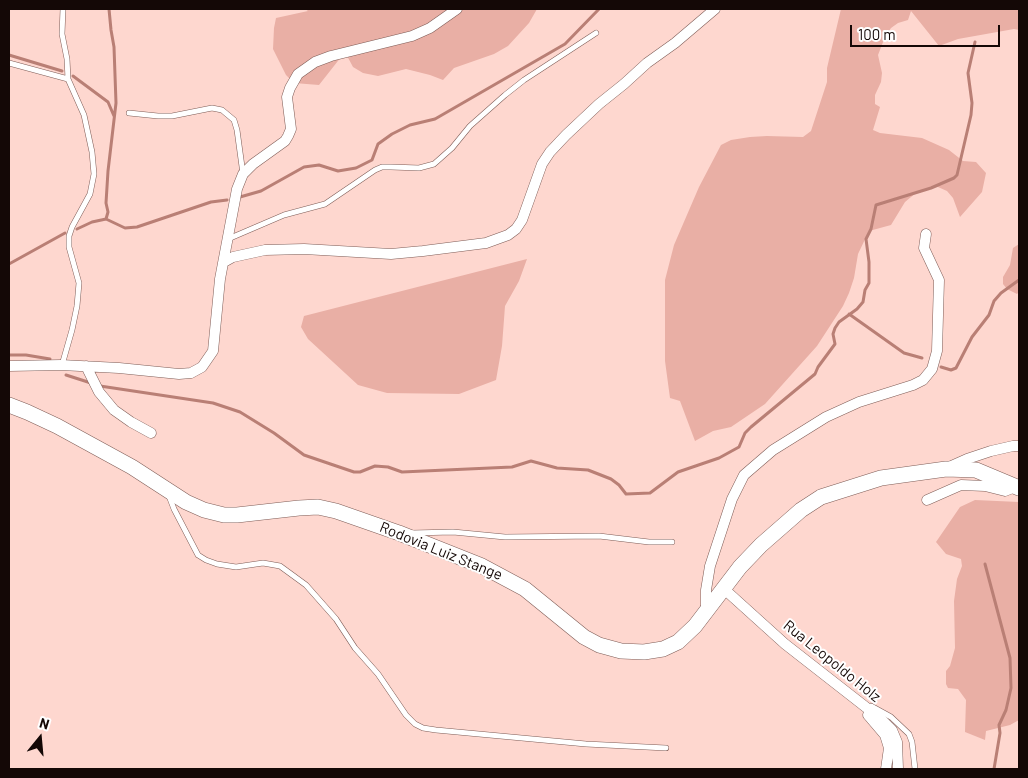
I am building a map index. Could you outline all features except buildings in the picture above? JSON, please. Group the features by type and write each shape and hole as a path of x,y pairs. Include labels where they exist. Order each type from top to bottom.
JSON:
{"street":[{"path":"9,366 86,366 179,374 191,373 202,367 213,351 220,279 237,189 243,174 253,164 285,141 288,136 291,129 287,97 298,74 315,62 331,56 412,36 430,28 457,9"},
{"path":"224,262 233,257 265,250 304,249 391,254 486,243 508,236 522,220 542,164 555,146 579,120 715,9"},
{"path":"706,611 706,590 710,566 732,498 744,475 773,450 826,417 859,402 913,385 922,380 932,369 937,352 939,280 924,248 926,234"},
{"path":"86,366 99,392 114,410 151,433"},
{"name":"Rodovia Luiz Stange","path":"9,406 27,412 95,446 132,467 167,491 204,510 224,515 237,515 300,508 318,508 344,514 400,533 507,578 525,589 584,637 599,645 621,651 644,652 663,649 678,642 695,626 723,588 761,545 801,510 820,497 881,478 946,469 976,470 1016,487"},
{"path":"946,469 991,451 1019,446"},
{"path":"927,500 961,485 985,486 1006,491 1016,487"},
{"name":"Rua Leopoldo Holz","path":"723,588 785,644 850,696 881,718 892,730 897,742 898,769"},
{"path":"850,696 885,735 889,748 886,769"}],"lane":[{"path":"62,365 72,330 79,283 69,247 70,236 72,227 90,194 94,174 92,152 84,115 68,79 67,59 62,34 63,9"},
{"path":"228,240 284,214 325,204 374,170 382,167 419,168 434,164 452,148 470,126 524,80 596,32"},
{"path":"9,63 68,79"},
{"path":"129,113 172,116 212,108 222,110 234,120 243,174"},
{"path":"167,491 174,509 198,555 217,564 236,567 263,564 280,566 306,585 336,619 355,648 378,674 406,715 415,724 423,728 436,730 586,744 666,748"},
{"path":"400,533 453,532 505,537 599,536 649,542 672,542"},
{"path":"850,696 891,717 903,727 912,742 915,769"}],"shaded area":[{"path":"305,9 537,9 529,23 508,46 494,54 454,68 443,80 406,69 378,76 363,73 353,67 345,52 319,85 294,83 286,75 273,49 276,18 308,11"},
{"path":"841,9 1019,9 1019,30 1014,29 958,39 939,46 911,11 908,20 898,23 891,28 885,37 878,55 882,73 881,82 875,95 875,104 880,107 873,130 880,133 922,138 949,150 963,161 976,162 986,173 982,192 960,217 953,198 947,191 938,187 917,192 905,202 891,225 869,231 858,254 849,293 843,306 817,346 765,404 731,427 713,431 695,441 680,401 670,398 665,361 665,280 674,245 699,187 721,145 731,140 750,137 803,137 811,131 827,82 827,68"},
{"path":"1019,244 1019,292 1017,294 1007,289 1003,284 1003,277 1010,265 1013,248"},
{"path":"527,259 519,281 505,306 502,346 496,380 459,394 387,393 358,385 308,339 301,327 304,316"},
{"path":"975,500 1019,502 1019,720 1010,725 986,731 985,740 965,732 966,700 958,689 948,688 946,684 946,671 950,666 955,648 954,601 957,579 962,566 961,559 946,554 936,542 960,507"}],"waterway":[{"path":"106,219 108,212 106,203 108,171 116,103 114,47 109,9"},
{"path":"240,197 261,191 304,167 319,165 338,171 356,168 372,160 378,144 392,134 410,125 435,119 565,44 599,9"},
{"path":"100,386 213,403 240,412 274,433 304,455 354,472 360,472 375,466 388,467 402,472 512,467 531,461 557,468 588,470 611,479 626,494 650,493 678,472 719,458 739,447 745,433 751,427 815,374 835,344 833,334 835,328 839,322 857,309 863,302 865,290 869,283 866,239 871,229 876,205 931,188 957,175 971,115 972,103 968,73 975,42"},
{"path":"9,55 62,71"},
{"path":"73,76 108,102 114,116"},
{"path":"77,229 92,222 106,219 125,228 137,227 211,202 227,200"},
{"path":"9,264 65,233"},
{"path":"941,367 951,370 956,368 972,337 989,315 994,301 1001,293 1019,280"},
{"path":"849,314 904,353 922,358"},
{"path":"9,355 26,355 50,359"},
{"path":"66,375 91,383"},
{"path":"985,564 1010,658 1011,688 1006,710 999,725 1000,733 994,769"}]}
